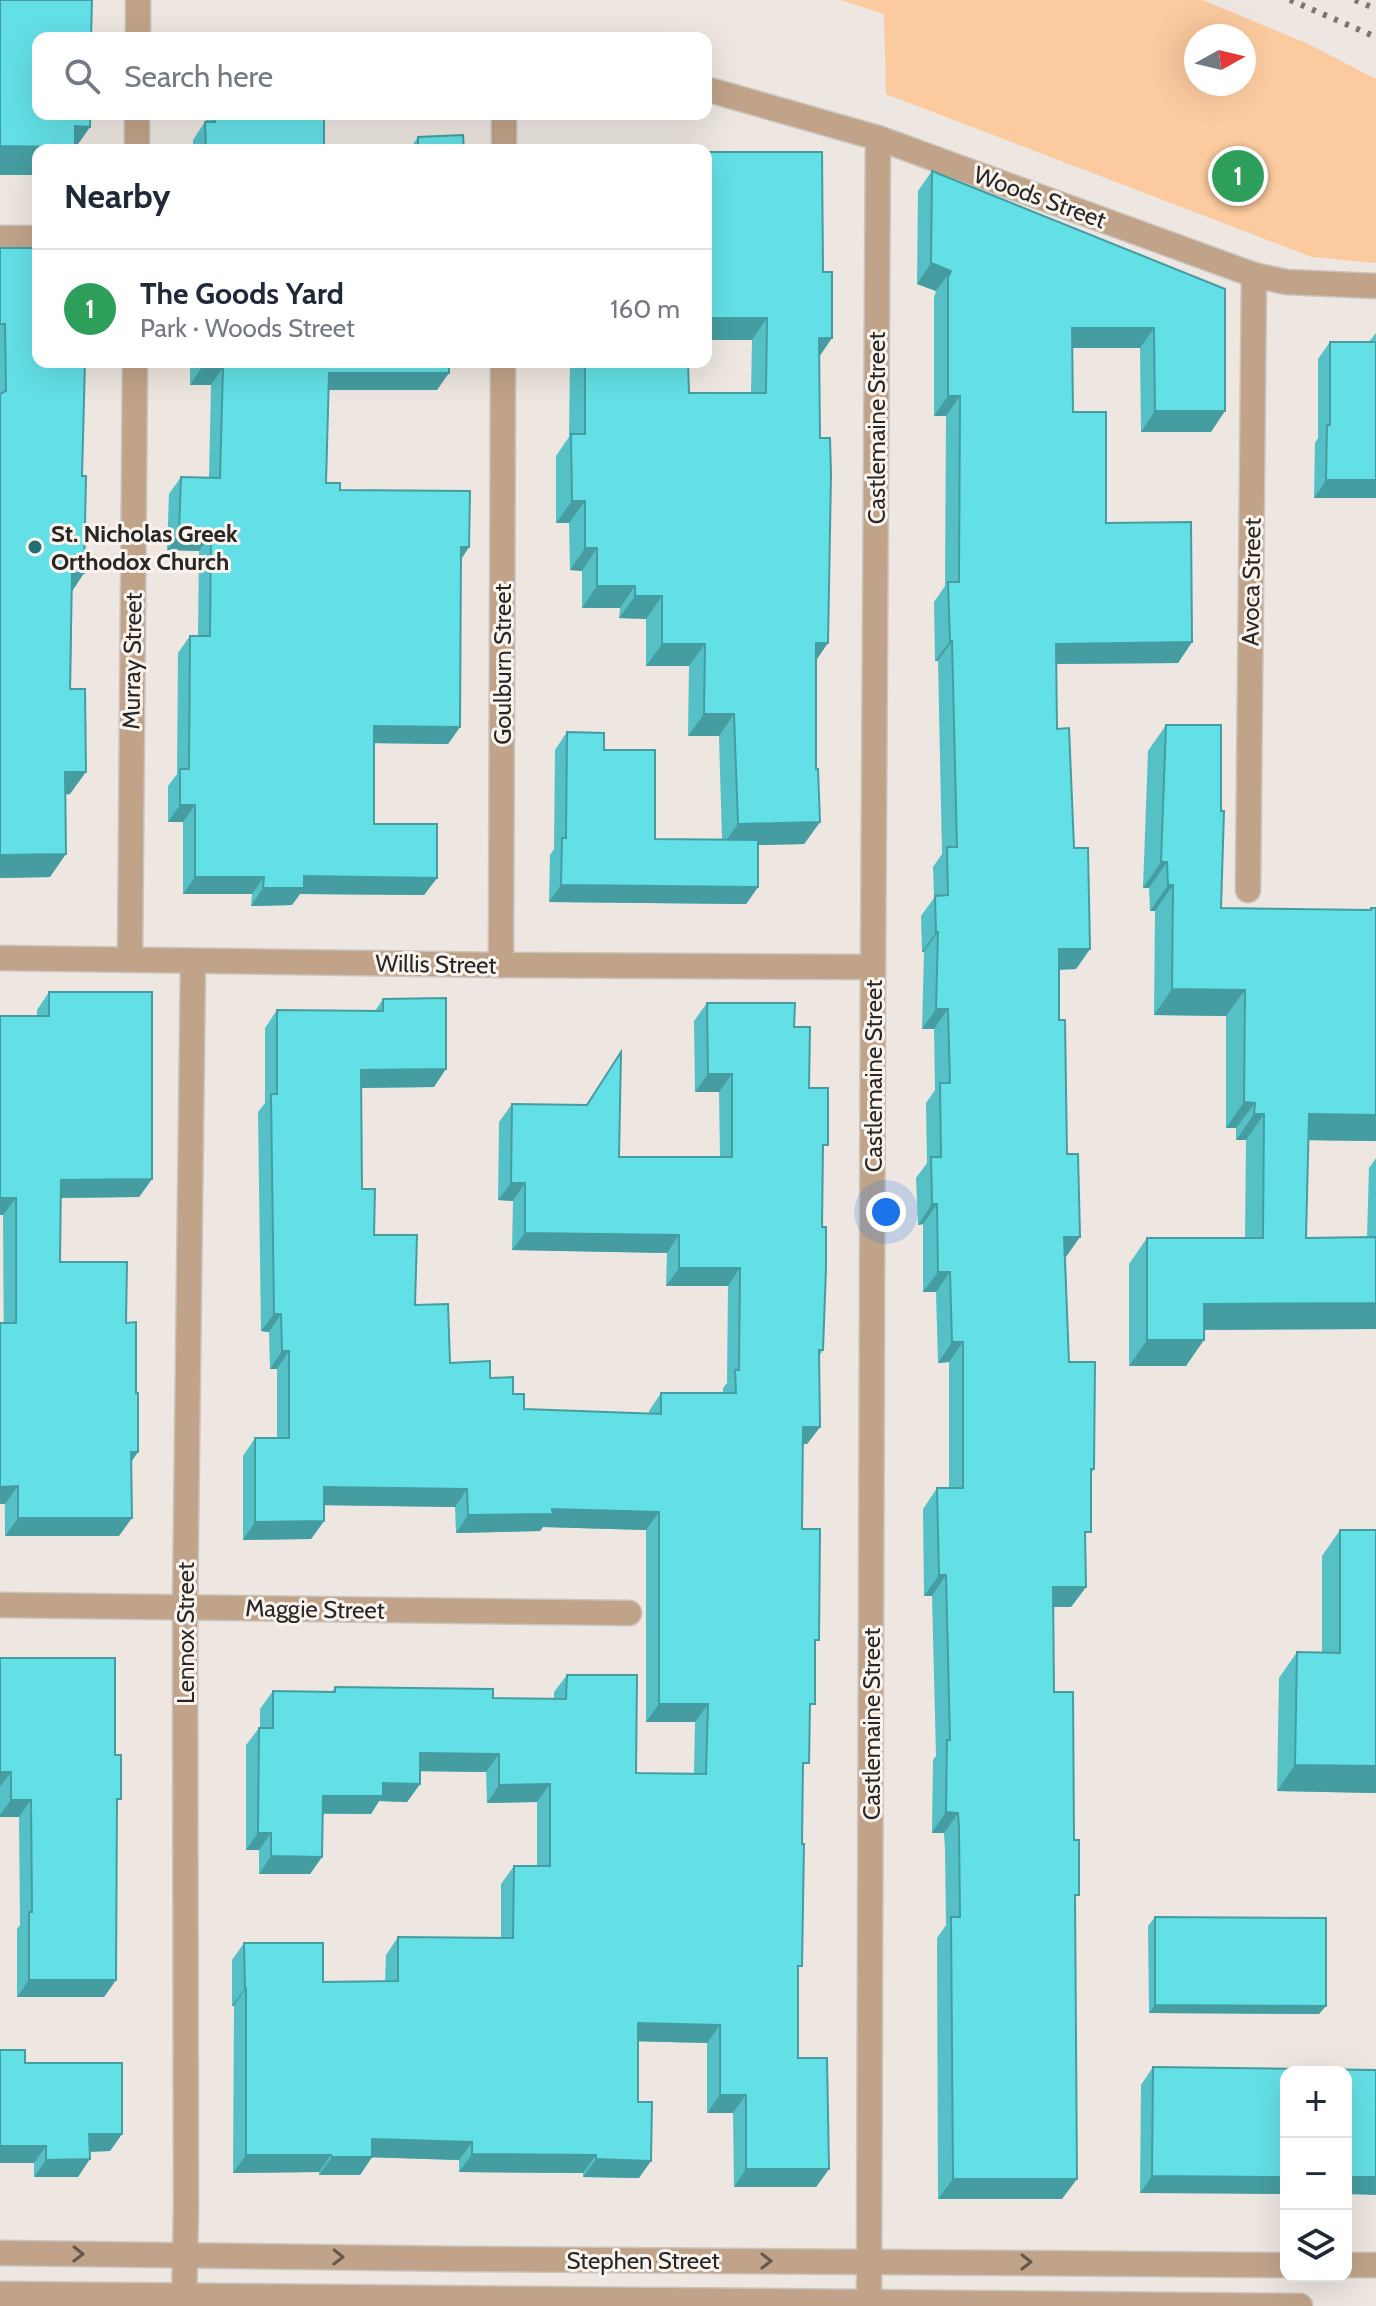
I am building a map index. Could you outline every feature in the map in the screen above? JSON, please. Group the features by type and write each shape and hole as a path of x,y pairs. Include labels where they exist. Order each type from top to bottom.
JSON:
{"street":[{"path":"138,0 138,32"},
{"name":"Woods Street","path":"712,91 878,138 1254,275 1286,282 1376,286"},
{"path":"137,120 137,144"},
{"path":"504,120 504,144"},
{"name":"Castlemaine Street","path":"869,2303 878,138"},
{"path":"0,238 32,238"},
{"name":"Avoca Street","path":"1248,890 1254,275"},
{"name":"Murray Street","path":"130,959 135,368"},
{"name":"Goulburn Street","path":"501,965 503,368"},
{"name":"Willis Street","path":"0,958 873,967"},
{"name":"Lennox Street","path":"184,2301 185,1608 193,961"},
{"name":"Maggie Street","path":"0,1605 629,1613"},
{"name":"Stephen Street","path":"0,2253 1280,2265"},
{"path":"979,2262 979,2304"},
{"path":"1352,2265 1376,2265"},
{"name":"Stephen Street","path":"0,2294 184,2301 1300,2306"}],"shaded area":[{"path":"841,0 1203,0 1308,44 1376,79 1376,263 1312,257 886,94 884,14"}],"building":[{"path":"0,0 92,0 91,32 32,32 32,120 90,120 90,127 75,126 75,144 0,146"},
{"path":"324,120 324,144 206,144 205,122"},
{"path":"463,135 464,144 418,144 418,137"},
{"path":"712,152 822,152 823,272 832,272 832,338 819,338 820,438 830,438 831,474 828,643 816,643 816,769 820,822 738,824 734,714 704,714 705,644 662,644 662,596 635,596 635,586 597,586 597,548 585,548 585,501 572,501 571,434 585,434 585,368 688,368 689,393 766,393 767,318 712,318"},
{"path":"932,171 1225,289 1225,411 1155,411 1154,328 1072,328 1073,412 1106,412 1106,523 1191,522 1192,642 1056,644 1057,729 1069,728 1074,848 1088,848 1090,949 1059,949 1059,1020 1065,1020 1067,1154 1078,1154 1080,1237 1064,1237 1069,1362 1095,1362 1094,1469 1091,1469 1091,1532 1085,1532 1086,1587 1053,1587 1054,1692 1073,1692 1074,1840 1079,1840 1079,1895 1075,1895 1077,2179 953,2179 951,1917 960,1917 959,1828 958,1813 946,1812 947,1740 950,1740 946,1575 939,1575 937,1488 963,1488 963,1342 952,1342 950,1272 938,1272 937,1204 932,1204 931,1157 941,1157 940,1083 950,1083 948,1009 936,1009 938,932 935,896 948,895 947,847 957,847 948,582 959,582 960,396 948,396 948,277 951,271 931,263"},
{"path":"0,248 32,248 32,368 85,368 84,573 72,573 70,689 85,689 86,772 65,772 66,854 0,855 0,394 6,391 5,324 0,324"},
{"path":"1330,342 1376,342 1376,480 1326,480 1327,425 1330,425"},
{"path":"223,368 449,368 449,373 329,373 326,483 340,483 340,490 470,491 469,547 461,547 460,727 374,726 374,824 437,824 437,878 304,876 304,888 263,888 264,877 195,877 195,805 180,805 180,769 189,769 190,636 210,636 211,534 179,533 181,477 220,478"},
{"path":"1166,725 1221,725 1221,811 1224,811 1221,908 1376,908 1376,1115 1309,1114 1306,1238 1376,1237 1376,1303 1204,1304 1204,1340 1147,1340 1147,1238 1263,1238 1264,1114 1254,1114 1255,1103 1244,1102 1245,990 1172,989 1173,885 1168,885 1167,862 1161,862"},
{"path":"567,732 604,733 604,750 655,750 655,839 758,840 758,887 561,885 562,838 566,838"},
{"path":"49,992 152,992 152,1179 61,1180 60,1262 127,1262 126,1323 136,1322 138,1393 138,1452 131,1452 132,1518 18,1518 18,1486 0,1487 0,1323 16,1323 16,1198 0,1198 0,1016 49,1016"},
{"path":"446,998 446,1069 361,1070 362,1189 375,1189 374,1235 417,1235 415,1305 448,1304 450,1363 490,1361 490,1378 513,1377 513,1394 524,1394 524,1409 661,1414 661,1393 736,1393 740,1268 679,1268 679,1235 525,1233 525,1183 511,1183 512,1104 587,1105 621,1052 619,1157 732,1157 732,1074 708,1074 707,1003 795,1003 794,1027 810,1027 809,1088 828,1088 828,1145 823,1145 822,1227 826,1227 826,1268 823,1350 819,1350 820,1427 803,1427 802,1529 820,1529 815,1704 810,1704 809,1763 803,1763 802,1966 798,1966 798,2058 827,2058 829,2169 746,2169 746,2095 720,2095 720,2025 638,2023 638,2102 652,2102 651,2161 596,2159 596,2155 472,2154 472,2142 372,2139 372,2157 246,2155 244,1943 323,1943 323,1982 398,1981 398,1937 513,1938 514,1866 550,1866 550,1784 499,1785 499,1754 420,1753 420,1784 383,1783 383,1796 323,1796 322,1857 271,1856 271,1833 258,1833 259,1728 273,1728 273,1691 335,1692 335,1687 493,1689 493,1698 566,1699 567,1675 637,1675 636,1773 706,1774 708,1704 659,1704 659,1512 552,1509 553,1514 468,1515 467,1489 324,1487 324,1521 255,1522 255,1438 289,1438 289,1351 282,1351 281,1314 274,1314 271,1094 277,1094 277,1010 383,1011 383,999"},
{"path":"1340,1530 1376,1530 1376,1766 1295,1765 1297,1652 1340,1653"},
{"path":"0,1658 115,1658 115,1755 121,1755 121,1799 117,1799 116,1980 29,1980 31,1800 11,1800 11,1772 0,1772"},
{"path":"1155,1917 1326,1918 1326,2006 1155,2005"},
{"path":"0,2050 25,2050 25,2063 122,2063 122,2134 89,2134 90,2159 46,2160 46,2146 0,2146"},
{"path":"1153,2067 1280,2069 1280,2177 1152,2176"},
{"path":"1352,2070 1376,2070 1376,2177 1352,2177"}],"railway":[{"path":"1290,0 1376,37"},
{"path":"1355,0 1376,9"}],"place":[{"name":"The Goods Yard","path":"1238,176"},
{"name":"St. Nicholas Greek Orthodox Church","path":"35,547"}]}
